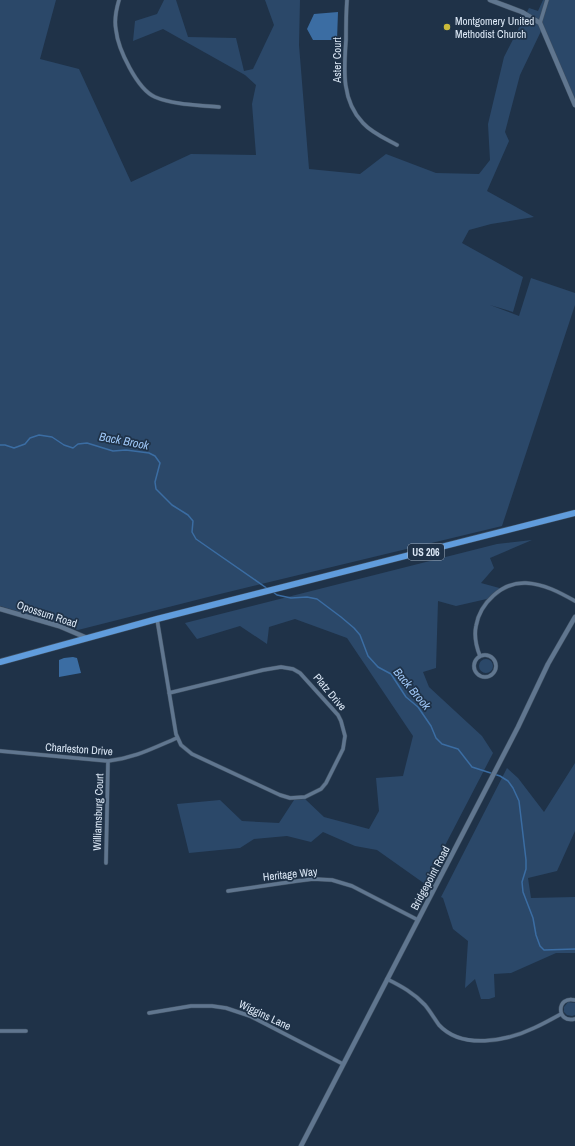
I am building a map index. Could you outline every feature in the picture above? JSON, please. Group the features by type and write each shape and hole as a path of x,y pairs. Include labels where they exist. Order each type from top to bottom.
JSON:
{"highway":[{"name":"US 206","path":"0,662 157,619 575,513"}],"street":[{"path":"119,0 115,18 117,38 140,85 154,96 167,101 218,107"},
{"name":"Aster Court","path":"348,0 344,77 348,99 357,116 364,125 397,145"},
{"path":"490,0 522,12 540,23 575,105"},
{"path":"540,23 548,0"},
{"path":"480,656 476,646 475,637 479,616 491,597 506,587 524,583 537,584 549,588 575,601"},
{"name":"Opossum Road","path":"0,609 59,626 88,638"},
{"name":"Bridgepoint Road","path":"301,1146 496,770 548,664 575,617"},
{"path":"157,619 177,738"},
{"path":"486,655 494,661 496,667 490,675 482,676 476,672 474,665 480,656 486,655"},
{"name":"Platz Drive","path":"169,693 273,668 293,669 304,676 338,715 345,736 344,749 326,783 321,789 310,796 299,798 290,798 280,795 192,754 184,749 177,738"},
{"name":"Charleston Drive","path":"0,751 108,761 126,759 143,754 177,738"},
{"name":"Williamsburg Court","path":"106,863 108,761"},
{"name":"Heritage Way","path":"228,891 313,879 332,880 352,886 418,920"},
{"path":"387,979 412,992 425,1005 445,1030 454,1036 470,1041 487,1040 518,1034 534,1028 561,1014"},
{"path":"575,1000 570,999 564,1001 560,1007 561,1014 566,1019 575,1019"},
{"name":"Wiggins Lane","path":"148,1013 191,1006 226,1008 250,1016 344,1064"},
{"path":"0,1031 26,1031"}],"shaded area":[{"path":"0,0 56,0 40,59 79,69 131,182 191,154 256,155 252,104 256,85 245,75 163,29 133,41 135,21 157,14 164,0 176,0 188,37 236,38 244,71 253,69 274,25 265,0 300,0 299,45 309,169 360,174 386,154 436,173 479,174 490,160 488,124 504,57 529,8 538,11 543,0 575,0 575,103 543,27 520,75 505,132 509,141 487,191 534,217 491,224 469,230 462,243 523,277 513,312 490,305 519,316 531,278 575,293 575,305 502,526 78,630 0,606"},
{"path":"338,12 337,40 313,40 307,29 314,14"},
{"path":"532,540 490,558 494,568 481,583 503,589 491,598 456,606 438,601 436,668 423,672 429,687 482,736 493,753 425,884 377,850 355,846 323,832 311,842 287,836 254,839 240,848 189,853 177,804 220,800 242,821 279,823 294,800 305,799 324,817 369,829 379,811 376,778 403,776 413,736 347,638 295,619 269,627 267,644 240,626 197,639 185,623 497,544"},
{"path":"73,657 77,658 81,673 59,677 59,660"},
{"path":"483,659 489,659 493,663 493,669 489,673 483,673 479,669 479,663"},
{"path":"575,763 575,831 557,871 528,878 531,898 575,897 575,953 556,953 511,973 494,974 495,997 481,999 475,979 465,988 468,941 453,929 443,898 441,897 507,768 518,778 544,812"},
{"path":"568,1002 575,1003 575,1015 567,1015 564,1012 564,1007"}],"waterway":[{"name":"Back Brook","path":"0,445 14,448 25,444 30,438 39,435 52,437 64,445 73,448 78,444 87,443 113,451 126,450 149,453 155,456 160,463 155,482 156,489 172,505 188,515 193,521 192,532 196,539 268,589"},
{"name":"Back Brook","path":"273,592 277,595 291,598 307,597 317,599 341,617 360,635 368,656 378,667 391,674 406,697 418,707 431,726 436,738 442,744 458,749 472,767 500,776 508,781 519,801 526,860 526,869 522,882 523,892 533,918 536,935 540,946 544,950 575,949"}],"place":[{"name":"Montgomery United Methodist Church","path":"447,27"}]}
